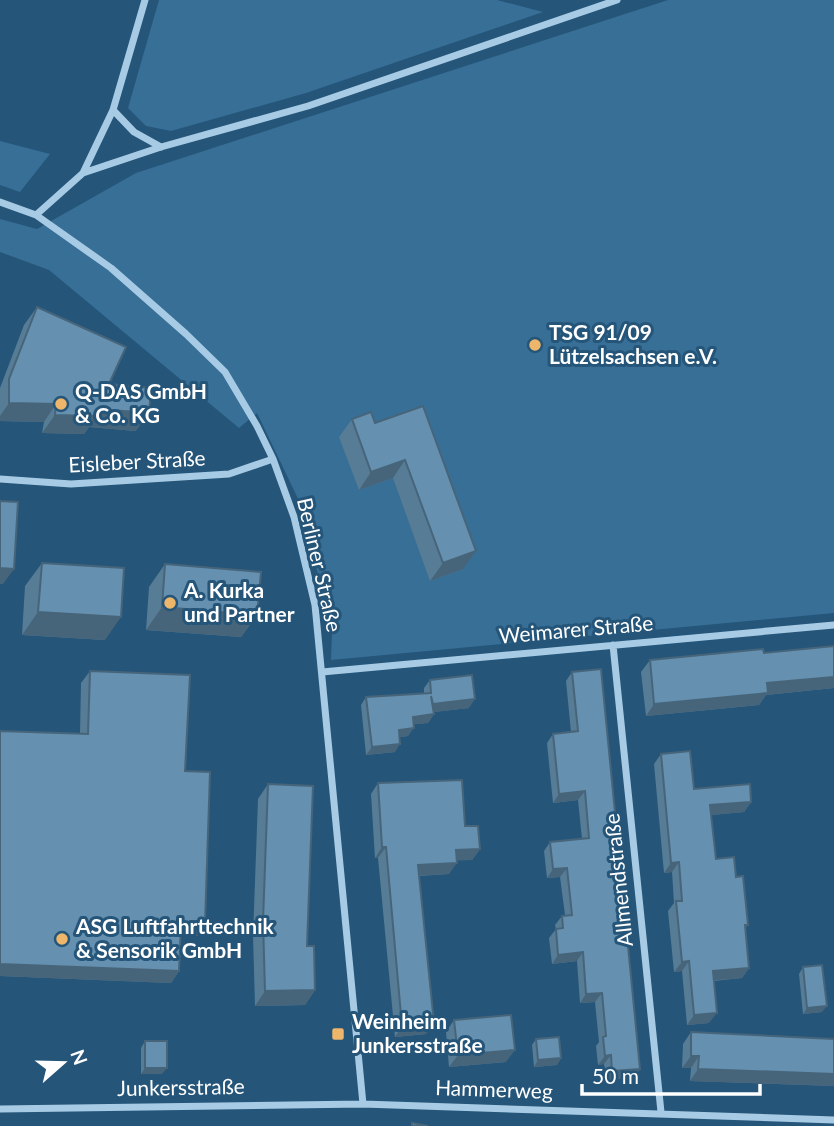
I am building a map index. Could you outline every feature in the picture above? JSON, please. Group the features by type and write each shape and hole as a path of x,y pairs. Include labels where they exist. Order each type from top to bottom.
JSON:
{"street":[{"path":"36,215 83,173 113,110 145,0"},
{"path":"83,173 161,147 308,106 617,0"},
{"path":"113,110 134,132 161,147"},
{"name":"Berliner Straße","path":"0,202 36,215 111,268 225,372 273,459 294,517 315,605 363,1104"},
{"name":"Eisleber Straße","path":"0,480 71,484 229,474 273,459"},
{"name":"Weimarer Straße","path":"322,671 834,625"},
{"name":"Allmendstraße","path":"613,645 661,1112"},
{"name":"Hammerweg","path":"363,1104 661,1112 834,1120"},
{"name":"Junkersstraße","path":"0,1109 363,1104"}],"shaded area":[{"path":"159,0 497,0 543,12 306,93 171,131 146,126 128,108"},
{"name":"TSG 91/09 Lützelsachsen e.V.","path":"668,0 834,0 834,613 331,660 332,632 301,505 257,413 239,428 49,270 0,252 0,219 37,229 136,173"},
{"path":"0,141 50,154 20,192 0,185"}],"building":[{"path":"37,307 126,347 109,384 151,388 149,413 98,409 96,416 55,415 56,404 9,403 9,379"},
{"path":"423,406 476,551 443,563 405,460 371,472 352,419 371,412 375,423"},
{"path":"0,501 18,502 14,569 0,568"},
{"path":"42,563 124,568 121,617 38,612"},
{"path":"165,564 261,572 257,615 162,607"},
{"path":"834,646 834,677 767,683 768,693 654,704 650,660 763,649 764,653"},
{"path":"601,669 640,1069 612,1071 611,1055 605,1056 602,993 586,994 583,952 558,955 556,929 563,928 562,916 572,915 567,868 553,869 550,842 589,838 585,791 559,794 553,734 578,731 572,672"},
{"path":"90,671 190,675 185,771 210,772 205,924 181,923 179,971 0,964 0,731 88,734"},
{"path":"472,675 475,699 433,704 431,696 434,714 413,717 414,728 399,730 400,744 372,747 366,697 431,693 430,680"},
{"path":"690,751 694,789 750,784 751,802 710,805 716,859 734,857 736,877 743,876 749,968 713,971 717,1013 694,1015 689,961 682,962 676,901 682,901 679,862 671,863 661,754"},
{"path":"462,780 465,826 478,826 480,849 456,850 457,863 418,865 434,1023 402,1026 386,847 382,847 378,783"},
{"path":"268,784 313,786 307,946 314,946 315,990 265,991 263,921"},
{"path":"822,965 827,1006 807,1008 803,967"},
{"path":"511,1015 515,1050 458,1055 454,1020"},
{"path":"691,1032 834,1039 834,1074 698,1069 699,1056 691,1056"},
{"path":"559,1037 561,1058 538,1060 536,1039"},
{"path":"145,1041 167,1041 167,1068 145,1068"}],"place":[{"name":"TSG 91/09 Lützelsachsen e.V.","path":"535,345"},
{"name":"Q-DAS GmbH & Co. KG","path":"61,404"},
{"name":"A. Kurka und Partner","path":"170,603"},
{"name":"ASG Luftfahrttechnik & Sensorik GmbH","path":"62,939"},
{"name":"Weinheim Junkersstraße","path":"338,1034"}]}
